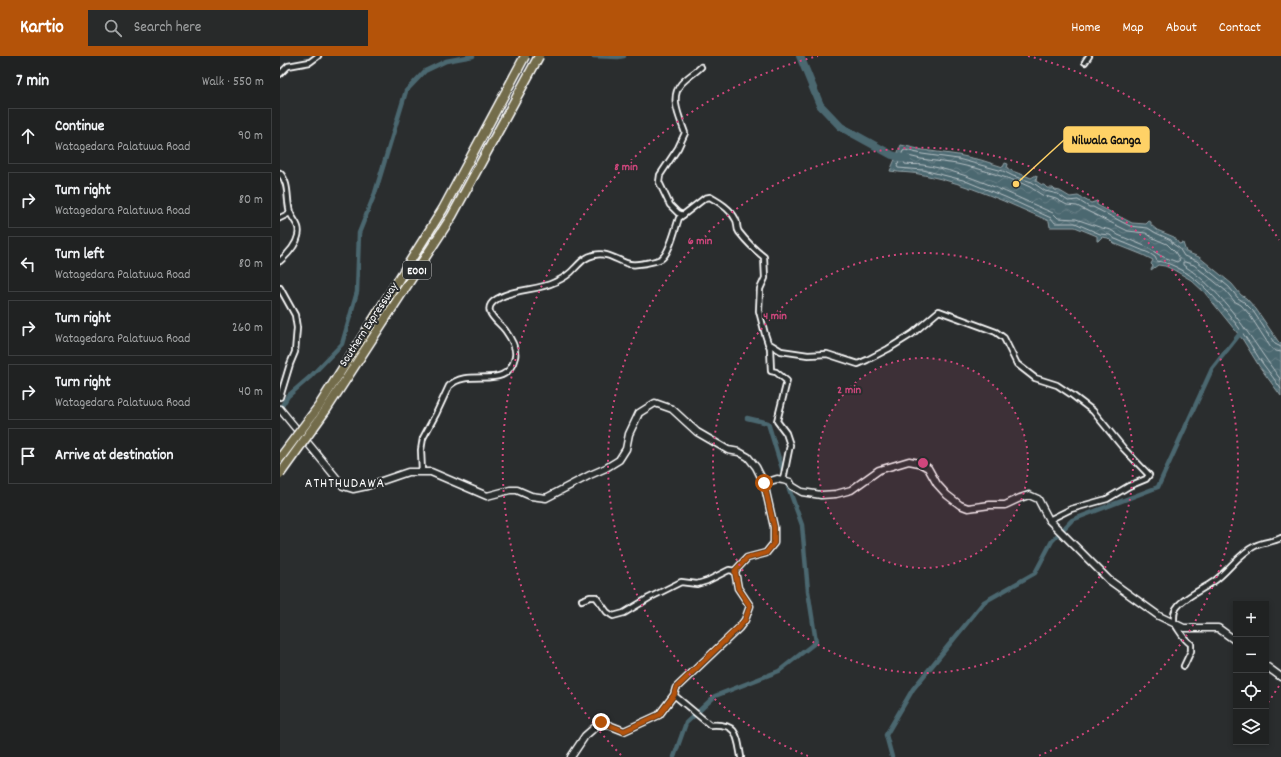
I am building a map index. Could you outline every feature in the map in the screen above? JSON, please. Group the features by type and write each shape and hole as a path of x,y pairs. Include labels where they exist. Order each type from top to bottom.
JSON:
{"highway":[{"name":"Southern Expressway","path":"280,458 319,406 443,209 525,56"},
{"name":"Southern Expressway","path":"280,474 326,410 452,216 539,56"}],"street":[{"path":"280,74 288,66 310,62 318,56"},
{"path":"1085,62 1089,56"},
{"path":"683,215 678,213 670,205 659,182 660,174 678,148 685,133 675,98 681,84 701,67"},
{"path":"280,173 284,177 286,183 290,213 299,227 298,235 293,248 280,261"},
{"path":"422,472 421,450 423,438 449,386 453,382 466,378 494,378 503,376 511,368 515,358 515,348 505,330 495,320 490,312 490,306 493,302 517,291 556,282 573,270 584,259 594,255 604,254 631,265 657,260 666,255 679,218 705,198 710,197 730,212 736,220 737,230 754,249 764,257 765,278 760,289 759,311 770,348 771,370 787,381 777,421 786,433 790,445 786,479 792,486 802,492 821,495 836,494 851,490 879,470 909,461 919,463 928,468 937,484 947,495 960,505 968,508 990,505 1005,505 1029,495 1038,499 1049,520 1109,580 1159,616 1184,628 1218,628 1233,639"},
{"path":"280,218 290,213"},
{"path":"280,288 295,315 297,328 295,352 280,397"},
{"path":"768,343 781,351 808,354 827,354 858,364 888,349 912,334 939,311 996,332 1004,338 1017,364 1035,378 1057,385 1072,394 1093,411 1124,449 1149,475 1146,479 1129,486 1107,499 1071,509 1049,520"},
{"path":"281,409 343,486 353,489 367,486 408,472 431,472 488,496 510,490 517,490 531,496 546,498 619,460 626,449 630,434 639,413 655,403 672,409 697,432 728,450 739,452 748,457 756,467 764,483 774,527 774,543 766,553 747,558 735,571"},
{"path":"764,483 786,479"},
{"path":"1184,666 1191,651 1191,644 1184,639 1174,623 1174,614 1178,606 1198,590 1214,582 1252,548 1281,538"},
{"path":"582,600 590,596 596,597 607,612 613,616 624,613 649,598 681,582 697,584 707,581 729,570 735,571"},
{"path":"571,757 586,736 601,722 624,731 659,715 674,695 676,688 738,628 745,620 750,606 738,588 735,571"},
{"path":"1269,668 1281,677"},
{"path":"674,695 710,725 722,724 730,728 738,736 741,757"}],"water":[{"path":"901,145 958,155 1003,167 1005,163 1008,164 1007,168 1010,170 1031,178 1036,175 1036,181 1047,188 1053,188 1070,197 1078,196 1091,203 1097,201 1097,205 1132,223 1146,224 1149,221 1157,230 1174,237 1179,244 1183,243 1186,252 1199,257 1232,284 1241,295 1246,298 1256,309 1281,344 1281,396 1259,366 1243,340 1205,293 1191,280 1165,266 1158,265 1151,270 1153,260 1113,243 1108,238 1102,237 1097,241 1097,236 1075,227 1050,227 1049,221 957,183 920,174 890,171"}],"waterway":[{"path":"280,409 288,396 311,376 342,344 357,292 359,233 375,193 406,91 425,71 446,61 473,56"},
{"path":"593,56 624,56"},
{"path":"800,56 820,105 841,127 892,155 907,159"},
{"path":"892,757 886,735 913,689 984,602 1035,573 1052,541 1072,520 1158,487 1212,369 1242,331"},
{"path":"674,757 686,723 715,696 779,671 816,642 808,591 802,525 784,475 768,423 747,418"}],"place":[{"name":"Nilwala Ganga","path":"1016,184"}],"district":[{"name":"ATHTHUDAWA","path":"345,482"}],"route":[{"path":"601,722 624,731 659,715 674,695 676,688 745,620 750,606 738,588 735,571 747,558 766,553 774,543 774,527 764,483"}]}
